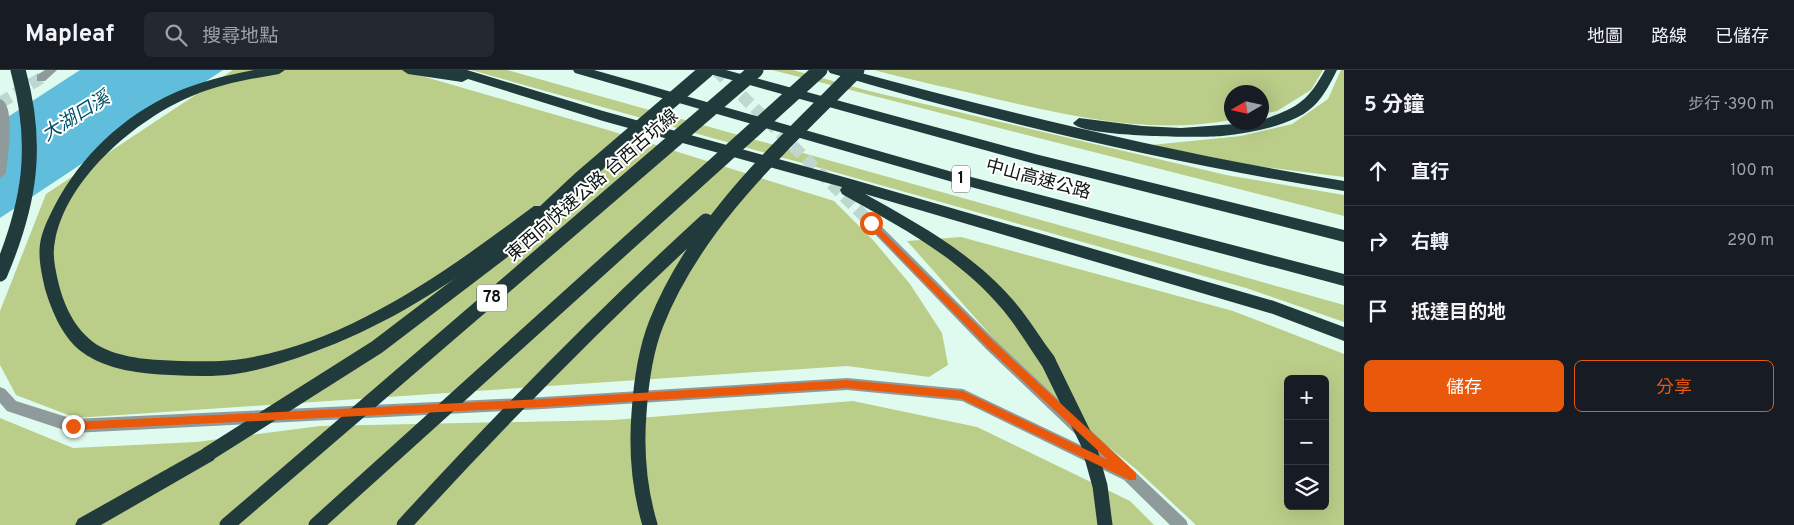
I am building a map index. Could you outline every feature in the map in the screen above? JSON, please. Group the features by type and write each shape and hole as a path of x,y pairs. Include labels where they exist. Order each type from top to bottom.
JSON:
{"highway":[{"path":"0,274 12,248 30,181 30,120 25,92 18,70"},
{"path":"279,70 233,78 203,87 147,113 122,132 88,165 70,189 47,244 47,265 55,298 68,326 96,352 130,364 158,367 237,367 315,346 385,313 452,275 580,179"},
{"path":"408,70 498,83"},
{"path":"452,70 603,116 850,184 1274,308 1344,334"},
{"name":"中山高速公路","path":"579,70 956,178 1344,280"},
{"path":"84,525 208,454 377,347 503,251 580,179 709,70"},
{"name":"中山高速公路","path":"709,70 1035,159 1344,236"},
{"name":"東西向快速公路 台西古坑線","path":"227,525 756,70"},
{"path":"316,525 820,70"},
{"path":"834,70 917,85 1016,111 1108,129 1173,134 1252,128 1279,119 1309,105 1328,84 1331,70"},
{"path":"404,525 504,416 638,283 862,75"},
{"path":"862,75 1126,145 1268,175 1344,186"},
{"path":"782,166 856,194 930,236 968,265 1008,305 1048,361 1084,435 1100,486 1106,525"},
{"path":"650,525 640,479 636,414 642,366 650,335 675,278 705,232 751,180"}],"street":[{"path":"41,78 52,70"},
{"path":"0,103 5,120 0,174"},
{"path":"871,223 991,345 1181,525"},
{"path":"0,393 12,406 73,426 543,403 846,384 963,395 1132,477"}],"green space":[{"path":"233,70 401,70 608,130 834,201 873,240 910,284 942,333 948,365 929,377 847,366 76,418 16,395 0,365 0,311 46,194"},
{"path":"471,70 507,70 1344,305 1344,322 1246,288"},
{"path":"772,70 793,70 869,91 1226,175 1344,195 1344,216"},
{"path":"874,70 1323,70 1311,90 1277,111 1269,113 1269,85 1224,85 1224,121 1172,126 1142,125 1084,118"},
{"path":"1341,70 1344,70 1344,177 1249,165 1151,145 1241,136 1269,130 1292,124 1328,99"},
{"path":"961,237 1233,311 1344,354 1344,525 1196,525 1137,470 1042,393 907,241"},
{"path":"853,401 977,427 1130,501 1154,525 0,525 0,418 73,448 196,442 320,426 613,420"}],"water":[{"name":"大湖口溪","path":"80,70 223,70 0,218 0,122"}],"tunnel":[{"path":"716,70 871,223"},
{"path":"0,103 41,78"}],"route":[{"path":"73,426 543,403 846,384 963,395 1132,477 991,345 871,223"}]}
